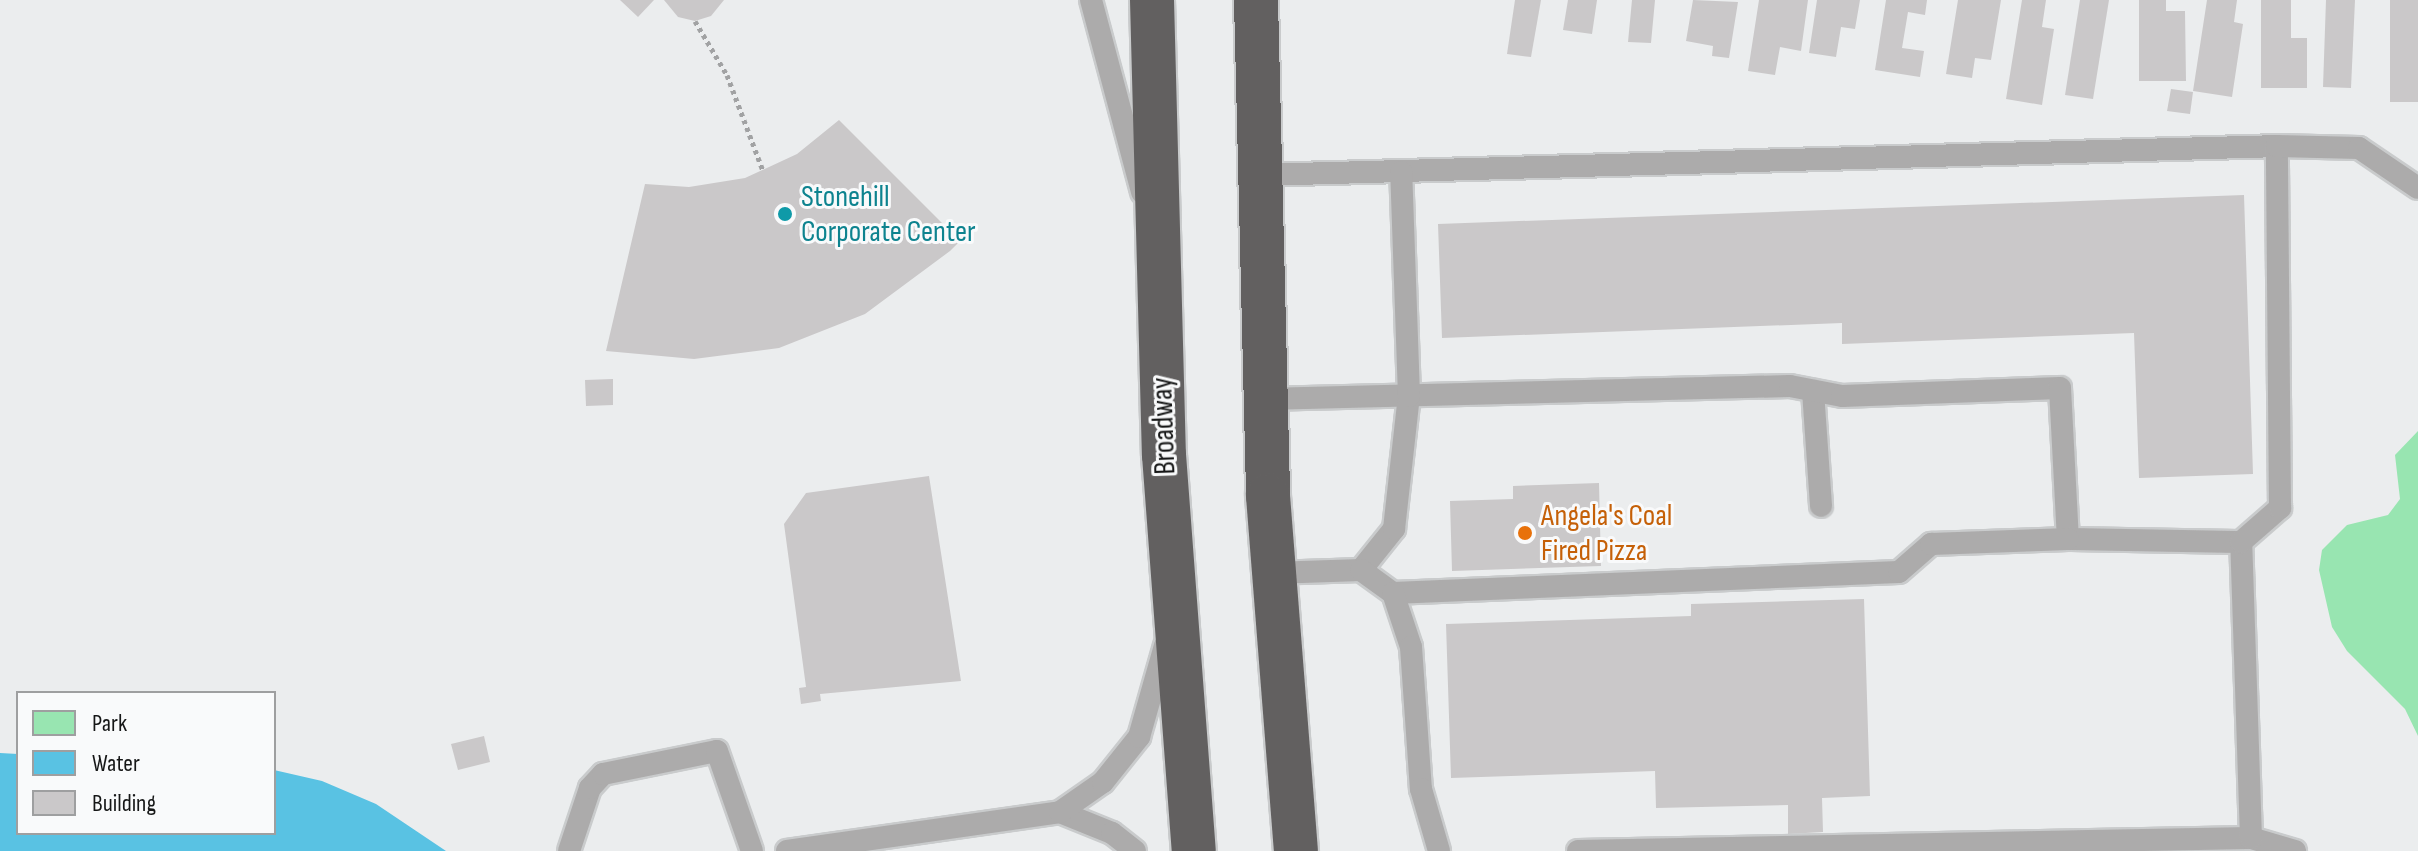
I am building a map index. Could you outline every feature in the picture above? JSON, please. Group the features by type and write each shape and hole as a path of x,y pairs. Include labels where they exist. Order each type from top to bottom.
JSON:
{"highway":[{"name":"Broadway","path":"1152,0 1173,610 1194,851"},
{"path":"1256,0 1272,573 1296,851"}],"lane":[{"path":"1091,0 1160,261"},
{"path":"1261,175 2277,146 2359,148 2418,188"},
{"path":"1393,593 1899,572 1931,544 2068,539 2241,542 2280,508 2277,146"},
{"path":"1361,570 1394,529 1409,396 1401,172"},
{"path":"1265,399 1790,386 1842,396 2060,388 2068,539"},
{"path":"1813,391 1821,506"},
{"path":"2241,542 2251,838"},
{"path":"1272,573 1361,570 1393,593 1411,647 1421,789 1439,851"},
{"path":"787,851 1060,812 1103,782 1139,737 1173,610"},
{"path":"569,851 590,788 603,774 717,751 752,851"},
{"path":"1060,812 1112,833 1135,851"},
{"path":"1578,851 2251,838 2295,851"}],"path":[{"path":"695,21 727,75 763,171"}],"green space":[{"path":"2418,431 2418,736 2405,709 2347,651 2332,627 2319,570 2322,550 2347,525 2388,515 2400,499 2395,455"}],"water":[{"path":"0,753 16,754 16,835 276,835 276,770 322,781 376,804 446,851 0,851"}],"building":[{"path":"620,0 654,0 638,17"},
{"path":"664,0 724,0 711,16 695,21 678,17"},
{"path":"1515,0 1541,0 1531,57 1507,54"},
{"path":"1568,0 1597,0 1592,34 1563,30"},
{"path":"1632,0 1655,0 1651,43 1628,42"},
{"path":"1693,0 1738,2 1729,58 1712,56 1713,46 1686,41"},
{"path":"1759,0 1808,0 1801,51 1780,47 1775,75 1748,71"},
{"path":"1817,0 1860,0 1855,29 1841,27 1836,57 1809,53"},
{"path":"1886,0 1927,0 1925,15 1908,12 1902,48 1924,51 1920,77 1875,70"},
{"path":"1958,0 2001,0 1991,60 1975,58 1972,78 1946,74"},
{"path":"2022,0 2046,0 2042,27 2054,29 2042,105 2006,99"},
{"path":"2080,0 2109,0 2093,99 2065,95"},
{"path":"2139,0 2166,0 2166,11 2185,11 2186,81 2139,81"},
{"path":"2207,0 2237,0 2234,22 2243,24 2232,97 2193,91"},
{"path":"2261,0 2291,0 2291,38 2307,38 2307,88 2261,88"},
{"path":"2326,0 2355,0 2351,88 2323,87"},
{"path":"2390,0 2418,0 2418,102 2390,102"},
{"path":"2171,89 2193,92 2190,114 2167,111"},
{"name":"Stonehill Corporate Center","path":"839,120 960,241 950,251 865,314 779,348 694,359 606,351 645,184 689,187 745,178 797,154"},
{"path":"2244,195 2253,474 2139,478 2134,333 1842,344 1842,323 1442,338 1438,224"},
{"path":"613,379 613,405 586,406 585,380"},
{"path":"929,476 961,681 820,694 821,701 801,704 799,688 806,687 784,524 806,493"},
{"name":"Angela's Coal Fired Pizza","path":"1599,483 1601,566 1452,571 1450,501 1513,499 1513,486"},
{"path":"1864,599 1870,796 1822,798 1823,832 1788,834 1788,805 1656,808 1655,771 1451,778 1446,624 1691,616 1691,604"},
{"path":"484,736 490,762 458,770 451,744"}],"place":[{"name":"Stonehill Corporate Center","path":"785,214"},
{"name":"Angela's Coal Fired Pizza","path":"1525,533"}]}
